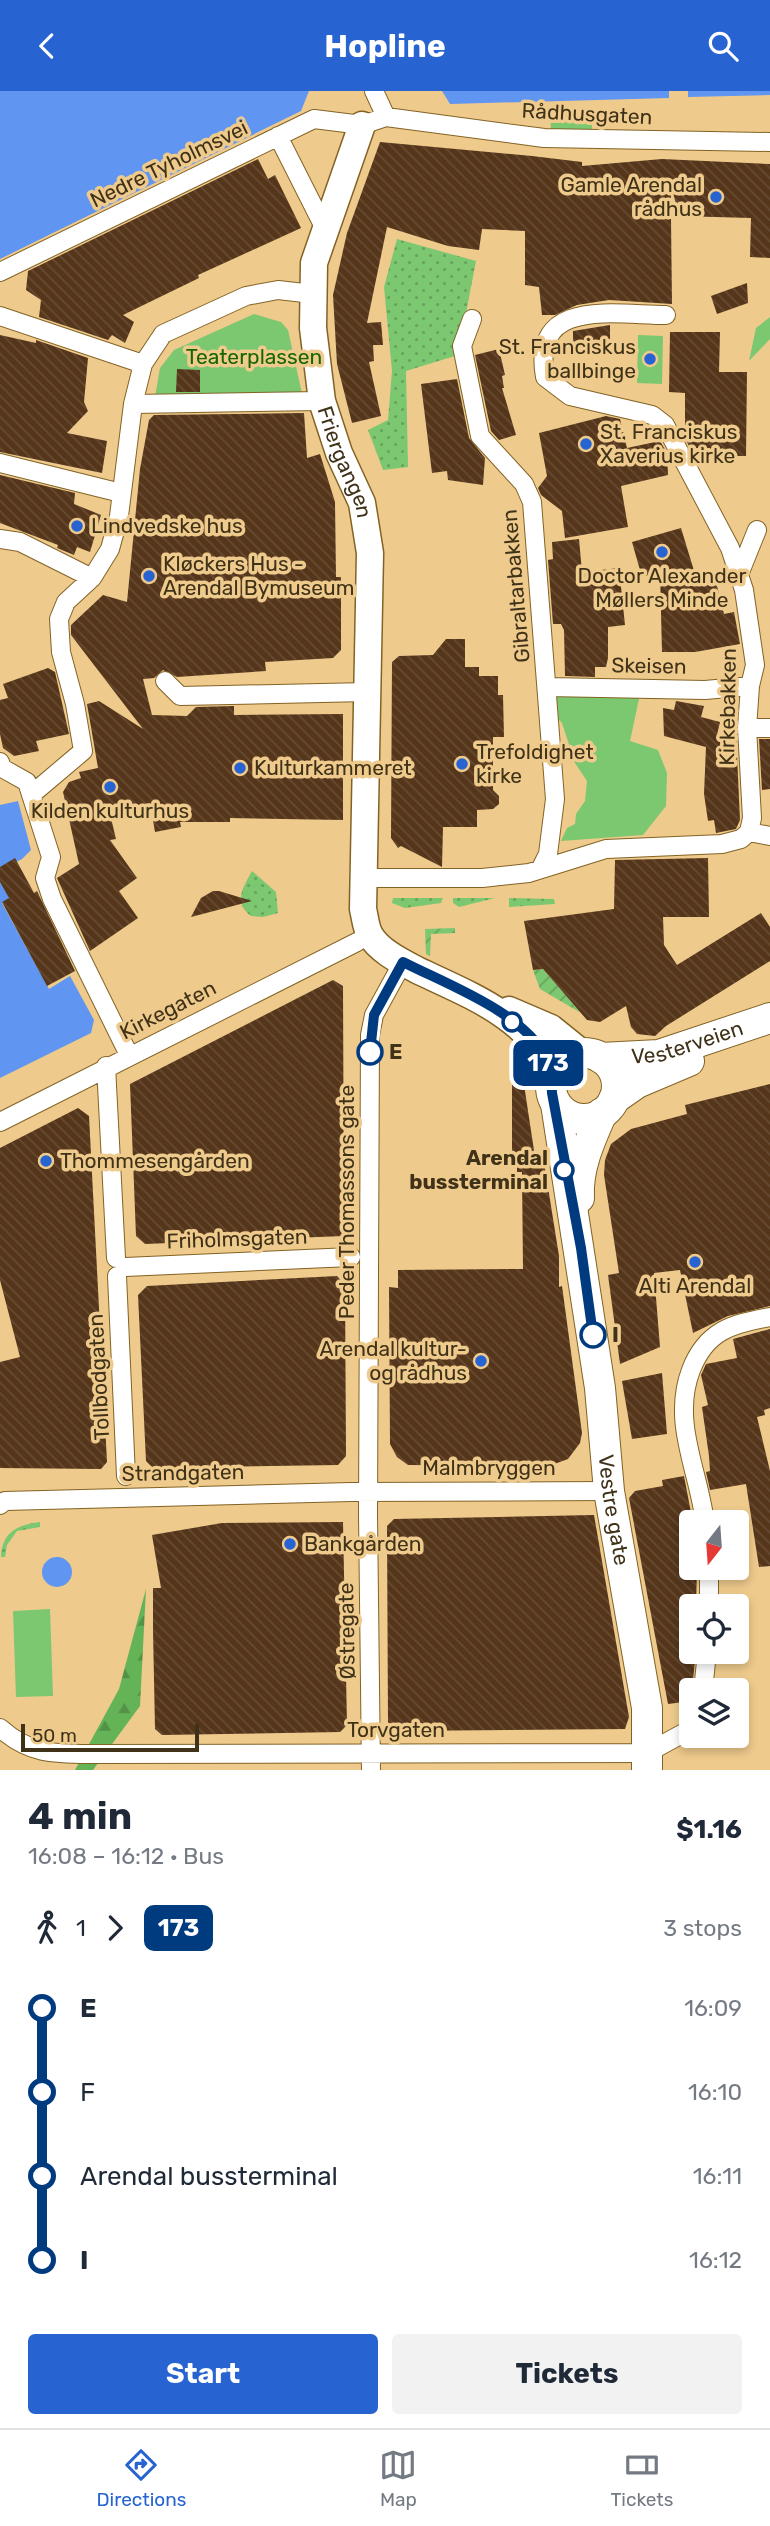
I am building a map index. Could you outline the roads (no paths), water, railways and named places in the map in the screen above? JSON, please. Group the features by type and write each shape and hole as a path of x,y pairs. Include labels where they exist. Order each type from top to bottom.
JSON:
{"main road":[{"name":"Vesterveien","path":"592,1055 659,1055 770,1018"},
{"name":"Vesterveien","path":"608,1106 637,1083 679,1064 770,1037"},
{"path":"592,1055 608,1064 617,1080 608,1106 582,1119 563,1111 554,1090 564,1060 592,1055"},
{"name":"Vestre gate","path":"554,1090 565,1172 581,1248 600,1388 610,1491 646,1708 647,1761"},
{"name":"Vestre gate","path":"581,1248 578,1183 590,1140 608,1106"}],"street":[{"path":"374,91 374,121"},
{"name":"Nedre Tyholmsvei","path":"0,272 314,119 374,121"},
{"name":"Rådhusgaten","path":"374,121 544,138 770,142"},
{"name":"Friergangen","path":"363,938 370,554 362,503 339,453 322,401 313,328 313,294 314,263 324,227 374,121"},
{"path":"278,136 324,227"},
{"path":"32,795 83,751 58,633 59,619 66,602 92,578 110,549 133,404 143,364 163,334 246,296 278,290 313,294"},
{"name":"Kirkebakken","path":"667,315 578,315 557,324 545,338 542,361 545,377 570,397 652,415 665,425 740,572 763,663 750,686 747,728 752,818 749,832"},
{"path":"0,316 143,364"},
{"name":"Gibraltarbakken","path":"472,319 462,346 480,436 524,484 532,502 555,799 548,854 541,868"},
{"path":"133,404 322,401"},
{"path":"0,463 121,493"},
{"path":"740,572 757,530"},
{"path":"0,539 20,542 92,578"},
{"path":"165,681 180,696 367,692"},
{"name":"Skeisen","path":"548,687 705,689 750,686"},
{"path":"747,728 770,728"},
{"path":"0,762 2,768 27,782 51,857 45,878 52,899 129,1055"},
{"path":"363,878 482,878 529,873 606,849 722,844 741,839 749,832 770,836"},
{"path":"363,938 403,962 487,1004 523,1014 551,1028 592,1055"},
{"name":"Kirkegaten","path":"0,1122 363,938"},
{"name":"Peder Thomassons gate","path":"369,1492 370,1035 374,1015 403,962"},
{"path":"487,1004 537,1044 554,1090"},
{"name":"Tollbodgaten","path":"106,1066 119,1267 126,1475"},
{"name":"Friholmsgaten","path":"119,1267 351,1257"},
{"path":"702,1510 684,1429 682,1408 687,1381 698,1351 707,1340 730,1327 770,1317"},
{"name":"Malmbryggen","path":"369,1492 610,1491"},
{"name":"Strandgaten","path":"0,1505 5,1501 369,1492"},
{"name":"Østregate","path":"369,1492 371,1761"},
{"name":"Torvgaten","path":"0,1728 18,1744 87,1760 647,1761 679,1738"}],"water":[{"path":"0,91 309,91 301,111 0,259"},
{"path":"442,91 669,91 669,98 450,104"},
{"path":"688,91 770,91 770,95 688,97"},
{"path":"18,801 31,850 22,859 0,870 0,805"},
{"path":"0,882 10,898 2,903 49,989 70,976 94,1020 91,1033 0,1078"},
{"path":"57,1557 67,1562 72,1572 67,1582 57,1587 47,1582 42,1572 47,1562"}],"place":[{"name":"Gamle Arendal rådhus","path":"716,197"},
{"name":"St. Franciskus ballbinge","path":"650,359"},
{"name":"St. Franciskus Xaverius kirke","path":"586,444"},
{"name":"Lindvedske hus","path":"77,526"},
{"name":"Doctor Alexander Møllers Minde","path":"662,552"},
{"name":"Kløckers Hus - Arendal Bymuseum","path":"149,576"},
{"name":"Trefoldighet kirke","path":"462,764"},
{"name":"Kulturkammeret","path":"240,768"},
{"name":"Kilden kulturhus","path":"110,787"},
{"name":"E","path":"370,1052"},
{"name":"Thommesengården","path":"46,1161"},
{"name":"Arendal bussterminal","path":"564,1170"},
{"name":"Alti Arendal","path":"695,1262"},
{"name":"I","path":"593,1335"},
{"name":"Arendal kultur- og rådhus","path":"481,1361"},
{"name":"Bankgården","path":"290,1544"}],"park label":[{"name":"Teaterplassen","path":"254,357"}]}
